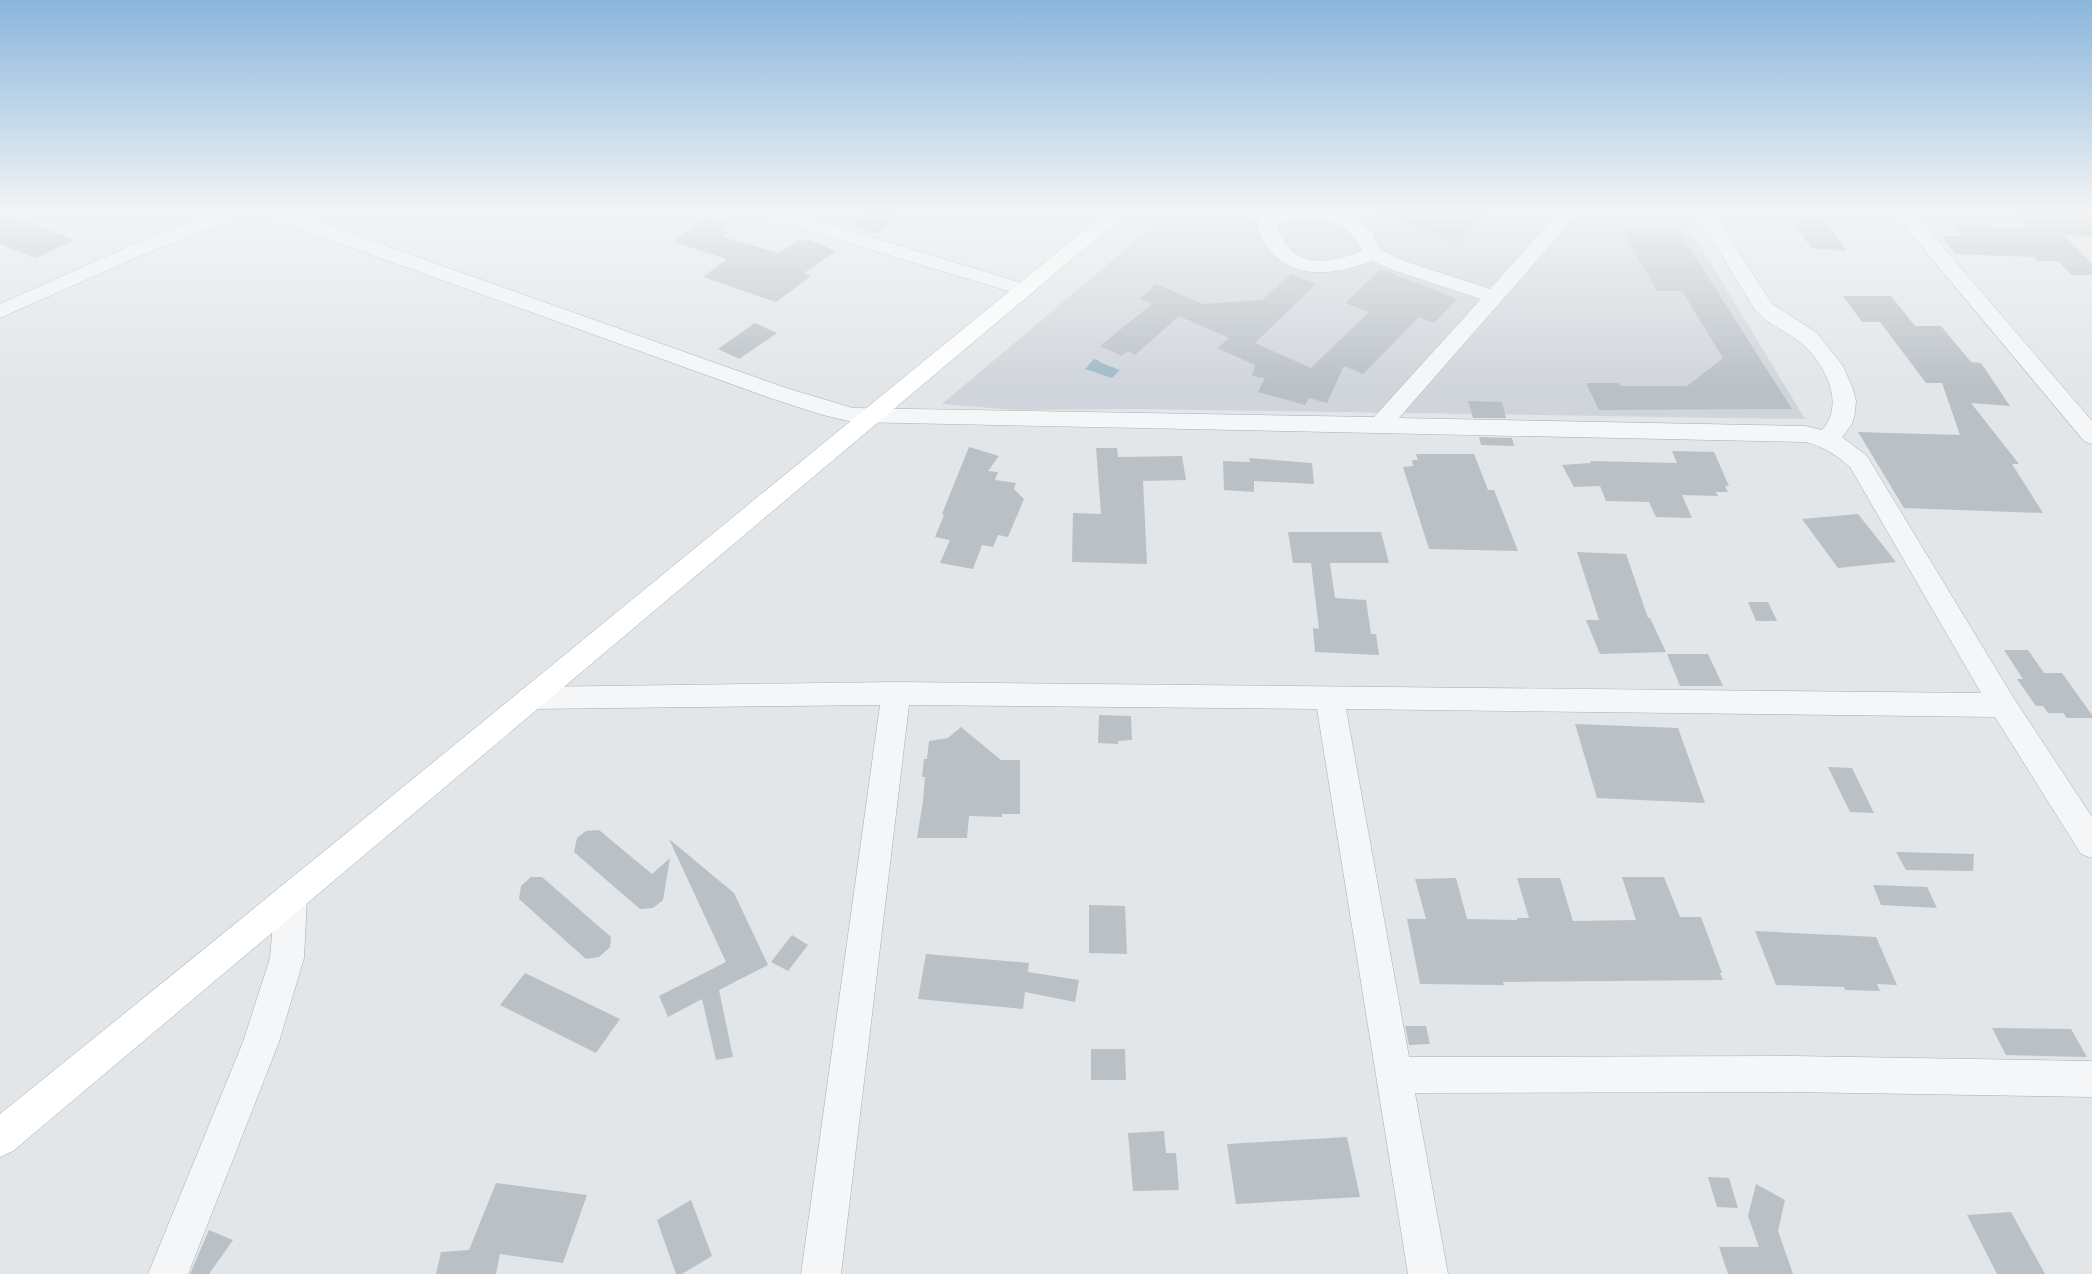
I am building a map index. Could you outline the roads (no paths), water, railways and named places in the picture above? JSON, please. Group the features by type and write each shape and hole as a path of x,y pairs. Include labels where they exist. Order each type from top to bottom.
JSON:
{"main road":[{"path":"0,1138 292,899 530,698 1050,270"}],"street":[{"path":"3,308 90,270"},
{"path":"433,270 787,396 831,410 872,417 1805,434 1828,439 1843,447 1859,462 2003,705 2092,844"},
{"path":"960,270 1026,290"},
{"path":"1414,270 1494,297"},
{"path":"1380,425 1518,270"},
{"path":"1740,270 1764,308 1773,316 1808,338 1820,350 1835,372 1842,390 1844,406 1840,423 1828,439"},
{"path":"1951,270 2092,436"},
{"path":"530,698 896,693 2003,705"},
{"path":"821,1274 896,693"},
{"path":"1330,698 1428,1274"},
{"path":"168,1274 261,1042 287,958 292,899"},
{"path":"1394,1075 1794,1074 2092,1079"}],"water":[{"path":"1094,359 1120,370 1112,378 1085,369"}]}
